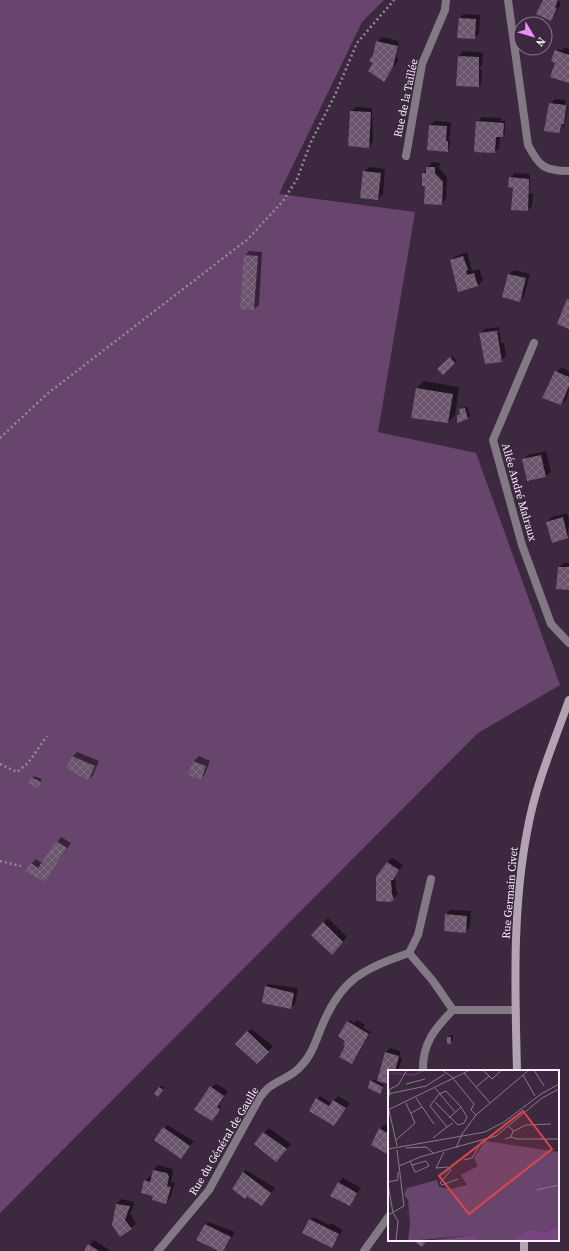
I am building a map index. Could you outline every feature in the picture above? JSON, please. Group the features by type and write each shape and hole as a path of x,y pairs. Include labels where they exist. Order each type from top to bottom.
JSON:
{"street":[{"name":"Rue de la Taillée","path":"406,156 422,64 444,10 446,0"},
{"path":"508,0 528,145 537,161 552,171 569,171"},
{"name":"Allée André Malraux","path":"534,343 493,440 522,545 551,624 569,643"},
{"name":"Rue Germain Civet","path":"517,1070 516,916 521,868 528,825 543,773 569,700"},
{"path":"430,879 418,935 409,953 433,981 453,1010"},
{"name":"Rue du Général de Gaulle","path":"158,1251 209,1190 260,1097 269,1087 288,1077 301,1067 311,1054 331,1004 339,993 351,980 366,970 382,962 409,953"},
{"path":"423,1070 426,1046 439,1025 453,1010 516,1010"},
{"path":"364,1251 388,1217"}],"path":[{"path":"0,438 48,394 253,234 282,201 297,179 311,142 336,95 357,43 394,0"},
{"path":"0,764 17,772 28,763 46,736"},
{"path":"0,861 22,866"}],"shaded area":[{"path":"0,0 384,0 362,22 279,194 415,212 378,432 476,453 560,685 478,733 0,1213"}],"building":[{"path":"543,0 558,0 555,7 557,8 553,17 540,16 536,14"},
{"path":"459,18 476,19 475,39 457,38"},
{"path":"376,41 398,46 393,67 384,82 368,71 373,63 369,61 373,55"},
{"path":"555,50 569,55 569,83 550,77 555,63 551,61"},
{"path":"458,56 479,57 479,87 456,86"},
{"path":"549,103 566,105 564,124 561,124 560,133 544,131"},
{"path":"350,111 371,112 369,148 348,146"},
{"path":"476,121 504,123 503,137 496,137 495,153 474,152"},
{"path":"429,125 447,126 446,141 448,141 448,152 427,150"},
{"path":"426,167 435,167 435,173 443,182 442,205 424,204 425,186 422,186 422,173 426,173"},
{"path":"363,171 381,173 378,200 360,198"},
{"path":"509,177 529,179 528,211 511,210 513,188 508,187"},
{"path":"244,255 258,256 254,310 240,309"},
{"path":"463,256 468,270 466,271 467,275 474,273 478,286 458,292 450,260"},
{"path":"508,274 526,278 520,302 502,297"},
{"path":"567,299 569,299 569,329 557,324"},
{"path":"497,331 502,362 485,364 479,333"},
{"path":"450,357 455,363 443,375 437,369"},
{"path":"555,371 569,377 569,386 561,405 542,398"},
{"path":"416,388 453,394 448,423 411,418"},
{"path":"465,408 468,419 457,423 457,415 460,414 459,409"},
{"path":"541,455 546,477 527,481 522,459"},
{"path":"563,517 568,538 552,543 546,522"},
{"path":"558,567 569,567 569,590 556,589"},
{"path":"72,756 95,766 88,781 66,768"},
{"path":"193,761 206,766 201,780 188,775"},
{"path":"31,777 41,782 38,788 28,783"},
{"path":"56,841 67,848 45,882 25,871 31,863 38,868"},
{"path":"387,862 399,870 393,880 391,880 394,900 390,902 376,901 376,877"},
{"path":"445,914 467,916 466,933 444,931"},
{"path":"323,922 343,942 332,955 311,935"},
{"path":"265,986 294,993 291,1009 262,1003"},
{"path":"347,1021 369,1034 352,1064 339,1057 345,1046 343,1045 345,1041 338,1036"},
{"path":"247,1031 269,1052 257,1064 235,1044"},
{"path":"447,1037 451,1037 451,1044 447,1044"},
{"path":"385,1052 399,1056 395,1070 388,1070 388,1084 377,1081"},
{"path":"370,1080 383,1087 380,1094 368,1088"},
{"path":"210,1086 224,1096 217,1107 220,1109 212,1121 194,1110"},
{"path":"159,1087 163,1090 158,1097 154,1094"},
{"path":"316,1098 329,1106 333,1100 346,1108 334,1126 309,1111"},
{"path":"163,1127 190,1146 181,1159 154,1140"},
{"path":"379,1128 388,1133 388,1154 371,1145"},
{"path":"263,1132 287,1149 276,1162 254,1144"},
{"path":"153,1170 167,1173 169,1177 167,1186 171,1187 166,1204 152,1200 153,1196 141,1193 144,1180 150,1182"},
{"path":"243,1172 271,1193 262,1206 247,1196 245,1199 232,1189"},
{"path":"338,1182 357,1193 350,1206 330,1196"},
{"path":"116,1204 130,1206 125,1220 132,1229 120,1237 112,1225"},
{"path":"309,1219 339,1234 332,1248 302,1233"},
{"path":"205,1224 231,1237 223,1251 219,1251 196,1240"},
{"path":"413,1241 426,1241 422,1247"},
{"path":"88,1244 99,1251 84,1251"}]}
